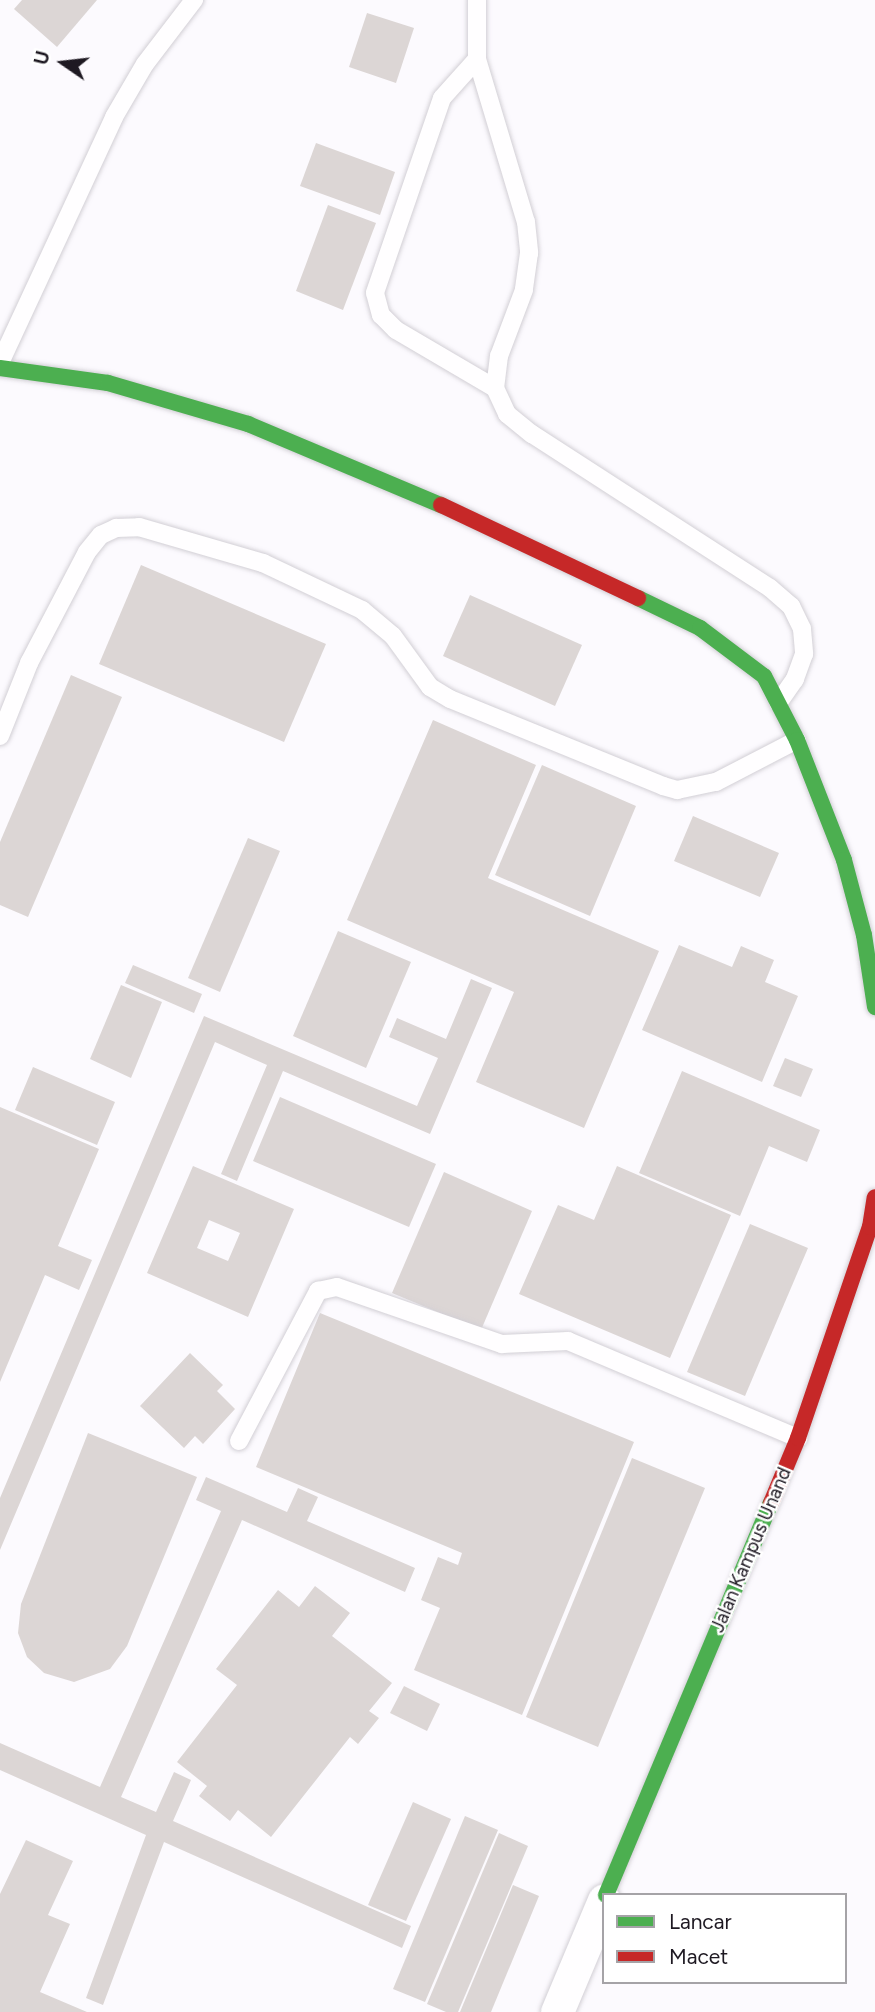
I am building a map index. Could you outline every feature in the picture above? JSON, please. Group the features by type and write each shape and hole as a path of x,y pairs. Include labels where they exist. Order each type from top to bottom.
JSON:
{"street":[{"path":"0,366 108,383 174,400 248,424 430,500 700,628 748,661 765,677 797,740 844,860 864,935 875,1007"},
{"name":"Jalan Kampus Unand","path":"607,1893 798,1438 870,1227 875,1197"},
{"path":"557,2012 602,1905"}],"lane":[{"path":"0,366 114,117 145,64 194,0"},
{"path":"477,0 477,59 526,222 528,253 524,290 499,356 495,388 507,414 532,434 770,587 790,606 802,629 804,654 795,679 778,703"},
{"path":"477,59 442,98 375,293 380,315 396,330 495,388"},
{"path":"0,736 29,663 87,552 101,535 116,528 139,527 263,563 362,610 393,636 430,687 450,699 663,786 685,790 716,782 797,740"},
{"path":"239,1441 318,1292 337,1287 502,1345 568,1341 798,1438"}],"building":[{"path":"22,0 97,0 57,47 14,9"},
{"path":"367,13 414,28 396,83 349,67"},
{"path":"316,143 395,172 380,215 300,186"},
{"path":"328,205 376,223 343,310 296,291"},
{"path":"141,565 326,644 284,742 99,664"},
{"path":"470,595 582,645 555,706 443,656"},
{"path":"71,675 122,697 28,917 0,905 0,842"},
{"path":"433,720 536,765 488,878 659,951 584,1128 476,1082 514,992 347,920"},
{"path":"542,765 636,806 590,916 495,875"},
{"path":"693,816 779,853 760,897 674,861"},
{"path":"248,838 280,851 220,992 188,978"},
{"path":"338,931 411,962 366,1068 293,1036"},
{"path":"679,945 732,967 741,946 774,960 765,982 798,996 762,1082 642,1030"},
{"path":"133,965 202,994 194,1013 125,983"},
{"path":"471,979 492,988 430,1134 283,1071 237,1181 221,1174 267,1065 215,1042 0,1550 0,1498 204,1016 417,1106 438,1058 389,1037 397,1018 446,1039"},
{"path":"121,985 162,1002 131,1078 90,1059"},
{"path":"785,1058 813,1069 801,1097 773,1086"},
{"path":"33,1067 115,1102 97,1145 15,1110"},
{"path":"682,1071 820,1130 807,1162 769,1146 740,1216 639,1173"},
{"path":"280,1097 436,1164 409,1227 253,1161"},
{"path":"0,1107 99,1149 58,1246 92,1260 79,1290 45,1275 0,1382"},
{"path":"193,1166 294,1209 248,1317 147,1273","holes":["209,1220 240,1233 228,1261 197,1248"]},
{"path":"617,1166 731,1215 670,1358 519,1294 558,1205 594,1220"},
{"path":"444,1172 532,1211 481,1330 392,1293"},
{"path":"750,1224 808,1248 745,1396 687,1372"},
{"path":"320,1313 634,1442 522,1715 414,1670 440,1608 421,1600 438,1557 458,1565 462,1553 256,1467"},
{"path":"190,1353 223,1385 217,1391 235,1409 203,1444 195,1436 184,1448 140,1406"},
{"path":"88,1433 197,1477 127,1646 110,1669 74,1682 44,1673 27,1657 18,1633 21,1604"},
{"path":"632,1458 705,1488 598,1747 526,1717"},
{"path":"206,1477 287,1512 298,1488 318,1497 307,1521 415,1568 405,1592 242,1520 121,1797 156,1812 174,1772 191,1780 173,1821 411,1926 402,1948 164,1842 103,2005 86,1998 146,1835 0,1770 0,1743 100,1787 221,1511 196,1500"},
{"path":"315,1586 350,1613 332,1636 392,1683 369,1711 379,1718 358,1744 350,1737 271,1837 238,1810 230,1821 199,1796 207,1786 177,1762 237,1685 216,1669 278,1590 299,1607"},
{"path":"404,1686 440,1704 427,1731 390,1713"},
{"path":"413,1802 451,1819 406,1921 368,1905"},
{"path":"465,1816 498,1830 425,2002 393,1989"},
{"path":"499,1833 528,1846 458,2012 446,2012 427,2004"},
{"path":"26,1840 73,1861 48,1915 70,1924 40,1992 87,2012 0,2012 0,1894"},
{"path":"513,1885 539,1896 491,2012 460,2012"}],"traffic: fast":[{"path":"0,368 108,383 248,424 441,505"},
{"path":"638,598 700,628 764,676 797,740 844,860 864,935 875,1007"},
{"path":"607,1893 771,1503"}],"traffic: jam":[{"path":"441,505 638,598"},
{"path":"771,1503 798,1438 870,1227 875,1197"}]}
